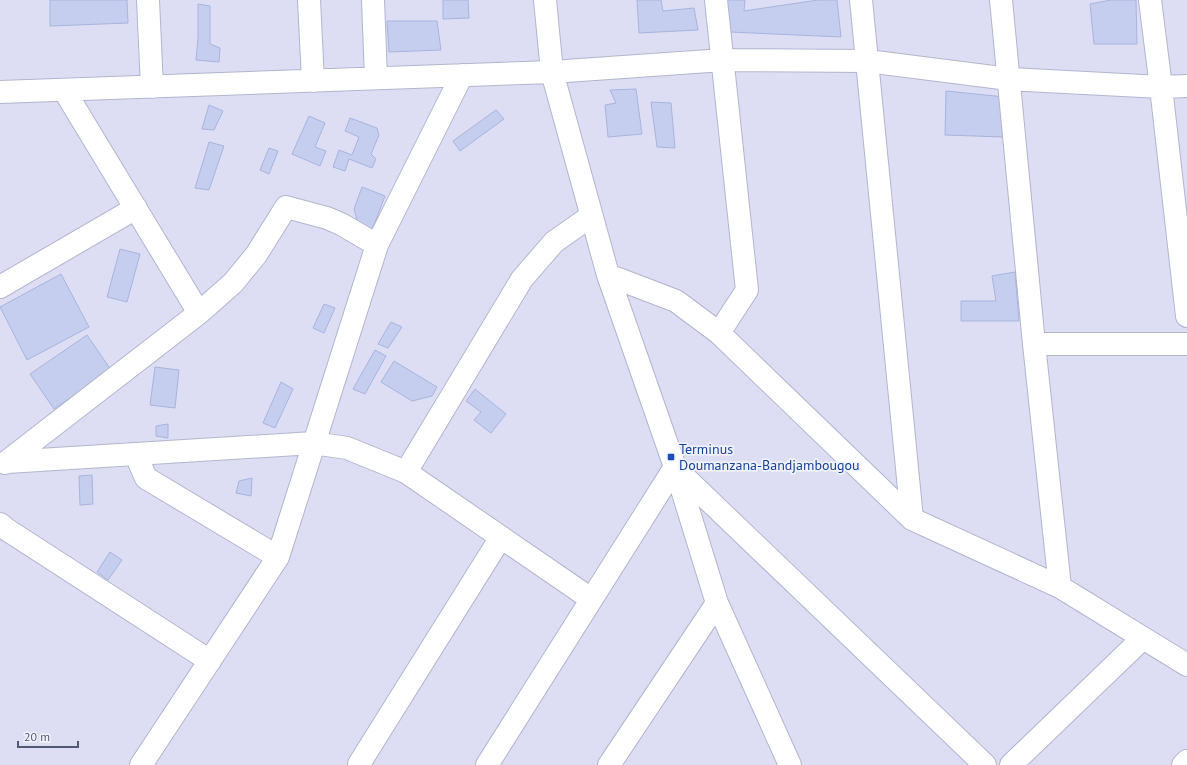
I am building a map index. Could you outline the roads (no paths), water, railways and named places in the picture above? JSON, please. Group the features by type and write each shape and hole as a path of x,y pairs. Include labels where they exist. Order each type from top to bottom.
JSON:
{"street":[{"path":"148,0 152,87"},
{"path":"309,0 313,81"},
{"path":"373,0 376,78"},
{"path":"545,0 552,72 608,275 674,467 717,603 790,765"},
{"path":"716,0 747,290 719,333"},
{"path":"861,0 912,519"},
{"path":"1001,0 1034,344 1060,587"},
{"path":"1150,0 1187,316"},
{"path":"0,92 552,72 723,60 867,61 1009,79 1161,87 1187,86"},
{"path":"141,765 278,557 377,245 462,75"},
{"path":"64,90 199,313"},
{"path":"4,465 199,313 233,283 256,255 286,207 327,218 341,224 377,245"},
{"path":"0,287 136,208"},
{"path":"406,472 522,279 554,242 591,216"},
{"path":"608,275 676,301 719,333 912,519 1060,587 1187,665"},
{"path":"1034,344 1187,344"},
{"path":"4,465 313,443 347,448 406,472 591,599"},
{"path":"136,455 146,478 278,557"},
{"path":"487,765 674,467"},
{"path":"674,467 985,765"},
{"path":"0,524 210,661"},
{"path":"360,765 359,764 501,537"},
{"path":"610,765 717,603"},
{"path":"1011,765 1143,638"},
{"path":"1183,765 1187,761"}],"place":[{"name":"Terminus Doumanzana-Bandjambougou","path":"671,457"}]}
